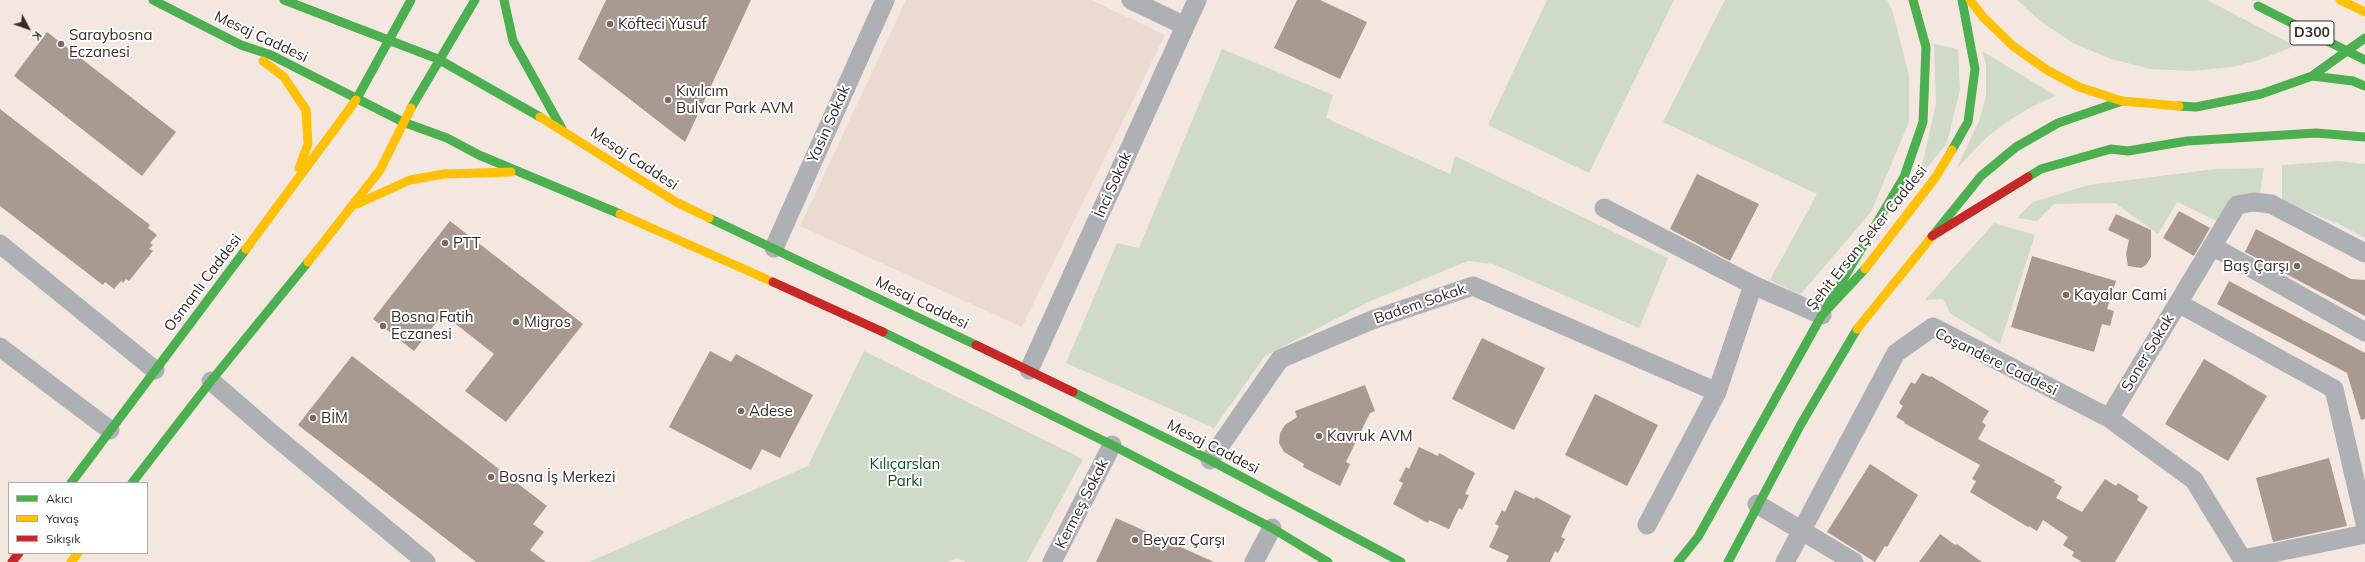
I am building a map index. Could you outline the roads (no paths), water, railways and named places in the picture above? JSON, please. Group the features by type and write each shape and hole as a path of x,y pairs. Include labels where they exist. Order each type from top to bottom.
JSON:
{"main road":[{"name":"Mesaj Caddesi","path":"153,0 241,45 271,55 356,100 403,122"},
{"path":"284,0 389,39 411,0"},
{"path":"133,482 211,381 354,206 380,170 403,122 438,59 475,0"},
{"path":"504,0 513,41 563,130"},
{"path":"1822,315 1904,177 1923,122 1926,47 1913,0"},
{"name":"Şehit Ersan Şeker Caddesi","path":"1678,562 1698,537 1822,315 1861,274 1931,184 1968,122 1975,69 1962,0"},
{"path":"1970,0 1983,17 2013,46 2047,70 2079,87 2122,101 2196,107 2261,94 2312,76 2365,38"},
{"name":"D300","path":"2340,0 2365,12"},
{"name":"D300","path":"2255,5 2365,60"},
{"name":"Mesaj Caddesi","path":"389,39 438,59 563,130 676,202 1029,370 1210,460 1401,562"},
{"name":"Osmanlı Caddesi","path":"72,482 356,100 389,39"},
{"path":"241,45 284,77 306,110 308,144 291,189"},
{"path":"2312,76 2353,81 2365,86"},
{"path":"1728,562 1757,504 1858,325 1980,176 2016,147 2058,123 2122,101"},
{"path":"403,122 447,138 479,155 664,232 812,299 1112,445 1272,528 1328,562"},
{"path":"1932,236 2042,169 2111,149 2128,151 2187,141 2316,134 2365,136"},
{"path":"354,206 410,180 444,174 517,171"},
{"path":"12,562 18,554"},
{"path":"71,562 77,554"}],"street":[{"name":"Yasin Sokak","path":"774,248 885,0"},
{"path":"1130,0 1185,26"},
{"name":"İnci Sokak","path":"1029,370 1197,0"},
{"name":"Soner Sokak","path":"2109,418 2237,205 2254,202 2271,204 2365,253"},
{"path":"1604,208 1753,284 1822,315"},
{"path":"0,244 155,370"},
{"path":"2212,246 2365,332"},
{"path":"1647,525 1717,392 1753,284"},
{"name":"Badem Sokak","path":"1210,460 1280,359 1372,320 1473,286 1717,392"},
{"path":"2178,303 2334,389 2365,523"},
{"name":"Coşandere Caddesi","path":"1785,562 1896,353 1933,327 2109,418 2194,480 2244,560"},
{"path":"0,347 110,430"},
{"path":"211,381 426,562"},
{"name":"Kermeş Sokak","path":"1052,562 1112,445"},
{"path":"1757,504 1802,529 1854,562"},
{"path":"1254,562 1272,528"},
{"path":"2244,560 2365,534"}],"place":[{"name":"Köfteci Yusuf","path":"610,24"},
{"name":"Saraybosna Eczanesi","path":"61,44"},
{"name":"Kıvılcım Bulvar Park AVM","path":"668,100"},
{"name":"PTT","path":"445,243"},
{"name":"Baş Çarşı","path":"2297,266"},
{"name":"Kayalar Cami","path":"2066,295"},
{"name":"Migros","path":"516,322"},
{"name":"Bosna Fatih Eczanesi","path":"383,326"},
{"name":"Adese","path":"741,411"},
{"name":"BİM","path":"313,418"},
{"name":"Kavruk AVM","path":"1319,436"},
{"name":"Bosna İş Merkezi","path":"491,477"},
{"name":"Beyaz Çarşı","path":"1135,540"}],"park label":[{"name":"Kılıçarslan Parkı","path":"905,472"}]}
